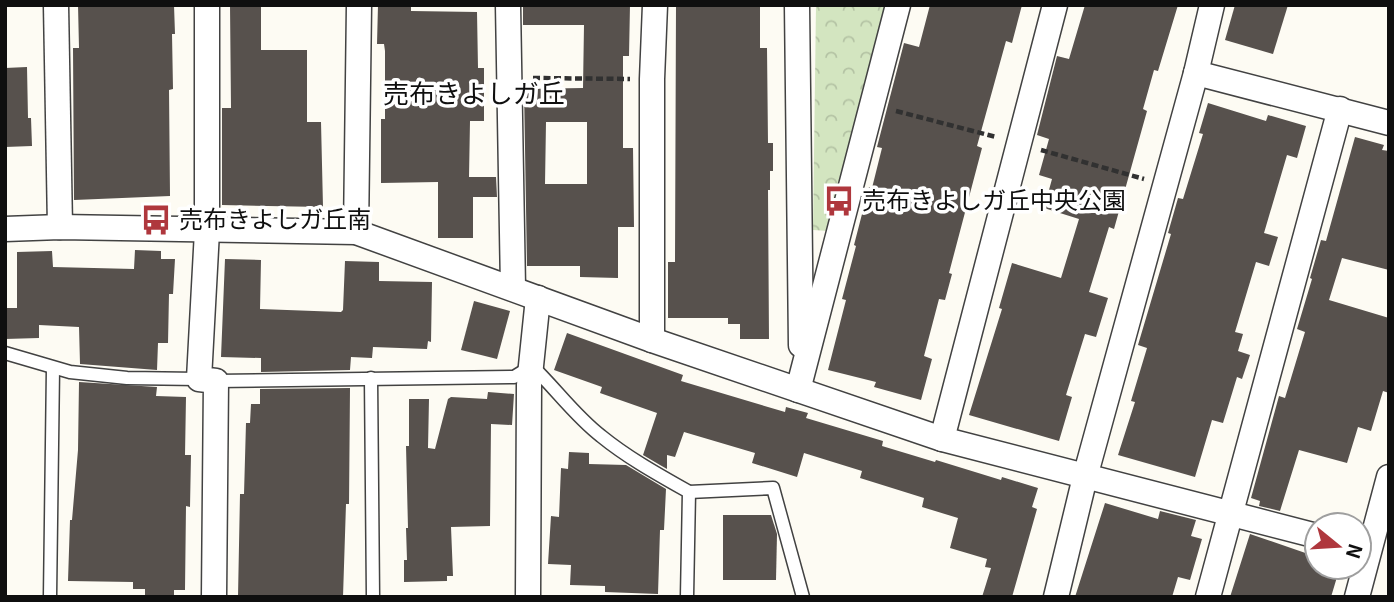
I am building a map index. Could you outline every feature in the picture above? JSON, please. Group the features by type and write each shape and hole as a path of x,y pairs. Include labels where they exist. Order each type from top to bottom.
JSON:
{"street":[{"path":"56,5 60,227"},
{"path":"207,5 208,380 214,597"},
{"path":"356,232 359,5"},
{"path":"508,5 513,288"},
{"path":"652,340 652,79 655,5"},
{"path":"797,5 800,384"},
{"path":"800,384 898,5"},
{"path":"942,439 1055,5"},
{"path":"1056,597 1085,477 1196,73 1212,5"},
{"path":"1196,73 1389,122"},
{"path":"1208,597 1340,109"},
{"path":"5,229 60,227 356,232 652,340 800,384 942,439 1303,532"},
{"path":"528,597 529,385 538,298"},
{"path":"1373,522 1389,477"}],"lane":[{"path":"5,353 53,368 127,378 208,380 514,377 532,366 601,436 629,457 689,492 774,488 803,597"},
{"path":"50,597 53,368"},
{"path":"371,379 373,597"},
{"path":"687,597 689,492"}],"path":[{"path":"508,78 652,79"}],"green space":[{"path":"816,5 887,5 828,231 813,230"}],"building":[{"path":"78,5 174,5 173,89 169,90 170,196 74,200 73,48 79,48"},
{"path":"230,5 261,5 261,50 307,50 307,122 321,122 323,207 222,205 222,108 231,108"},
{"path":"378,5 411,5 411,11 477,12 478,68 484,68 484,121 470,121 469,177 496,177 497,197 473,197 473,238 438,238 438,182 381,183 385,51 384,44 377,44"},
{"path":"523,5 630,5 629,56 623,56 623,148 633,148 634,227 618,227 618,278 580,277 580,266 527,266 524,89 583,88 584,25 523,25","holes":["546,122 587,122 587,184 545,184"]},
{"path":"676,5 760,5 760,48 767,48 768,143 773,143 773,171 770,171 768,190 769,339 740,339 740,324 728,324 728,318 668,318 668,262 675,262"},
{"path":"930,5 1022,5 1012,43 1006,41 977,146 982,148 949,273 952,274 945,300 939,299 924,356 932,359 921,400 874,387 876,382 828,370 846,300 842,299 856,246 854,245 882,148 877,147 904,43 919,47"},
{"path":"1085,5 1178,5 1158,71 1154,70 1143,109 1147,111 1114,229 1109,227 1089,292 1108,298 1096,337 1085,334 1066,395 1072,397 1059,441 969,415 1002,309 999,308 1012,263 1061,278 1079,219 1044,208 1052,179 1039,175 1049,139 1037,135 1057,56 1069,59"},
{"path":"1235,5 1288,5 1273,54 1225,40"},
{"path":"27,67 28,118 31,118 32,146 5,147 5,68"},
{"path":"1208,103 1266,121 1268,115 1306,126 1297,158 1287,155 1264,233 1278,237 1269,266 1256,262 1235,332 1243,334 1238,351 1250,355 1242,379 1237,377 1223,423 1212,420 1195,477 1118,455 1135,402 1131,401 1147,348 1138,345 1171,234 1168,233 1178,198 1183,199 1203,134 1199,133"},
{"path":"1355,137 1384,145 1382,150 1389,151 1389,270 1342,258 1329,300 1389,318 1389,393 1383,391 1371,431 1358,427 1347,463 1299,450 1280,511 1259,506 1260,501 1251,498 1279,396 1285,398 1305,332 1297,329 1312,279 1310,278 1321,240 1326,241"},
{"path":"135,250 161,251 161,259 175,259 173,294 169,294 168,343 158,343 157,370 80,364 79,327 39,325 39,338 5,339 5,308 17,308 17,252 52,251 53,267 134,269"},
{"path":"225,259 261,260 260,309 341,312 345,261 379,262 379,281 432,282 431,342 428,341 427,349 373,347 372,358 351,357 350,370 261,372 261,358 221,357"},
{"path":"474,301 510,311 497,359 461,350"},
{"path":"567,333 683,375 681,381 785,412 786,407 808,413 806,418 883,441 882,446 1038,488 1032,507 1037,509 1012,597 982,597 991,568 985,567 987,559 950,548 958,518 922,507 924,498 860,478 862,471 804,453 797,477 752,463 755,453 684,432 675,457 667,455 667,469 643,455 657,413 600,393 602,387 554,370"},
{"path":"79,382 157,387 156,396 186,397 185,455 191,455 190,507 186,506 185,590 174,590 174,597 145,597 145,589 133,589 133,582 68,581 70,520 78,450"},
{"path":"350,388 349,504 346,504 343,597 238,597 240,494 244,494 246,423 250,423 251,404 260,404 260,389"},
{"path":"488,392 514,394 512,425 491,424 490,526 451,527 453,576 447,576 447,581 404,582 408,528 406,446 409,446 409,399 429,399 428,448 435,449 448,399 487,399"},
{"path":"569,452 589,453 589,464 626,465 666,489 664,530 660,530 658,594 605,592 605,586 570,585 571,565 548,564 551,516 559,517 561,468 568,469"},
{"path":"1105,503 1158,519 1160,511 1196,520 1191,536 1202,539 1190,580 1178,577 1172,597 1075,597"},
{"path":"723,515 771,515 777,534 776,580 723,580"},
{"path":"1250,534 1303,552 1303,581 1336,581 1331,597 1230,597"}],"place":[{"name":"売布きよしガ丘中央公園","path":"839,201"},
{"name":"売布きよしガ丘南","path":"156,220"}],"district":[{"name":"売布きよしガ丘","path":"474,94"}]}
